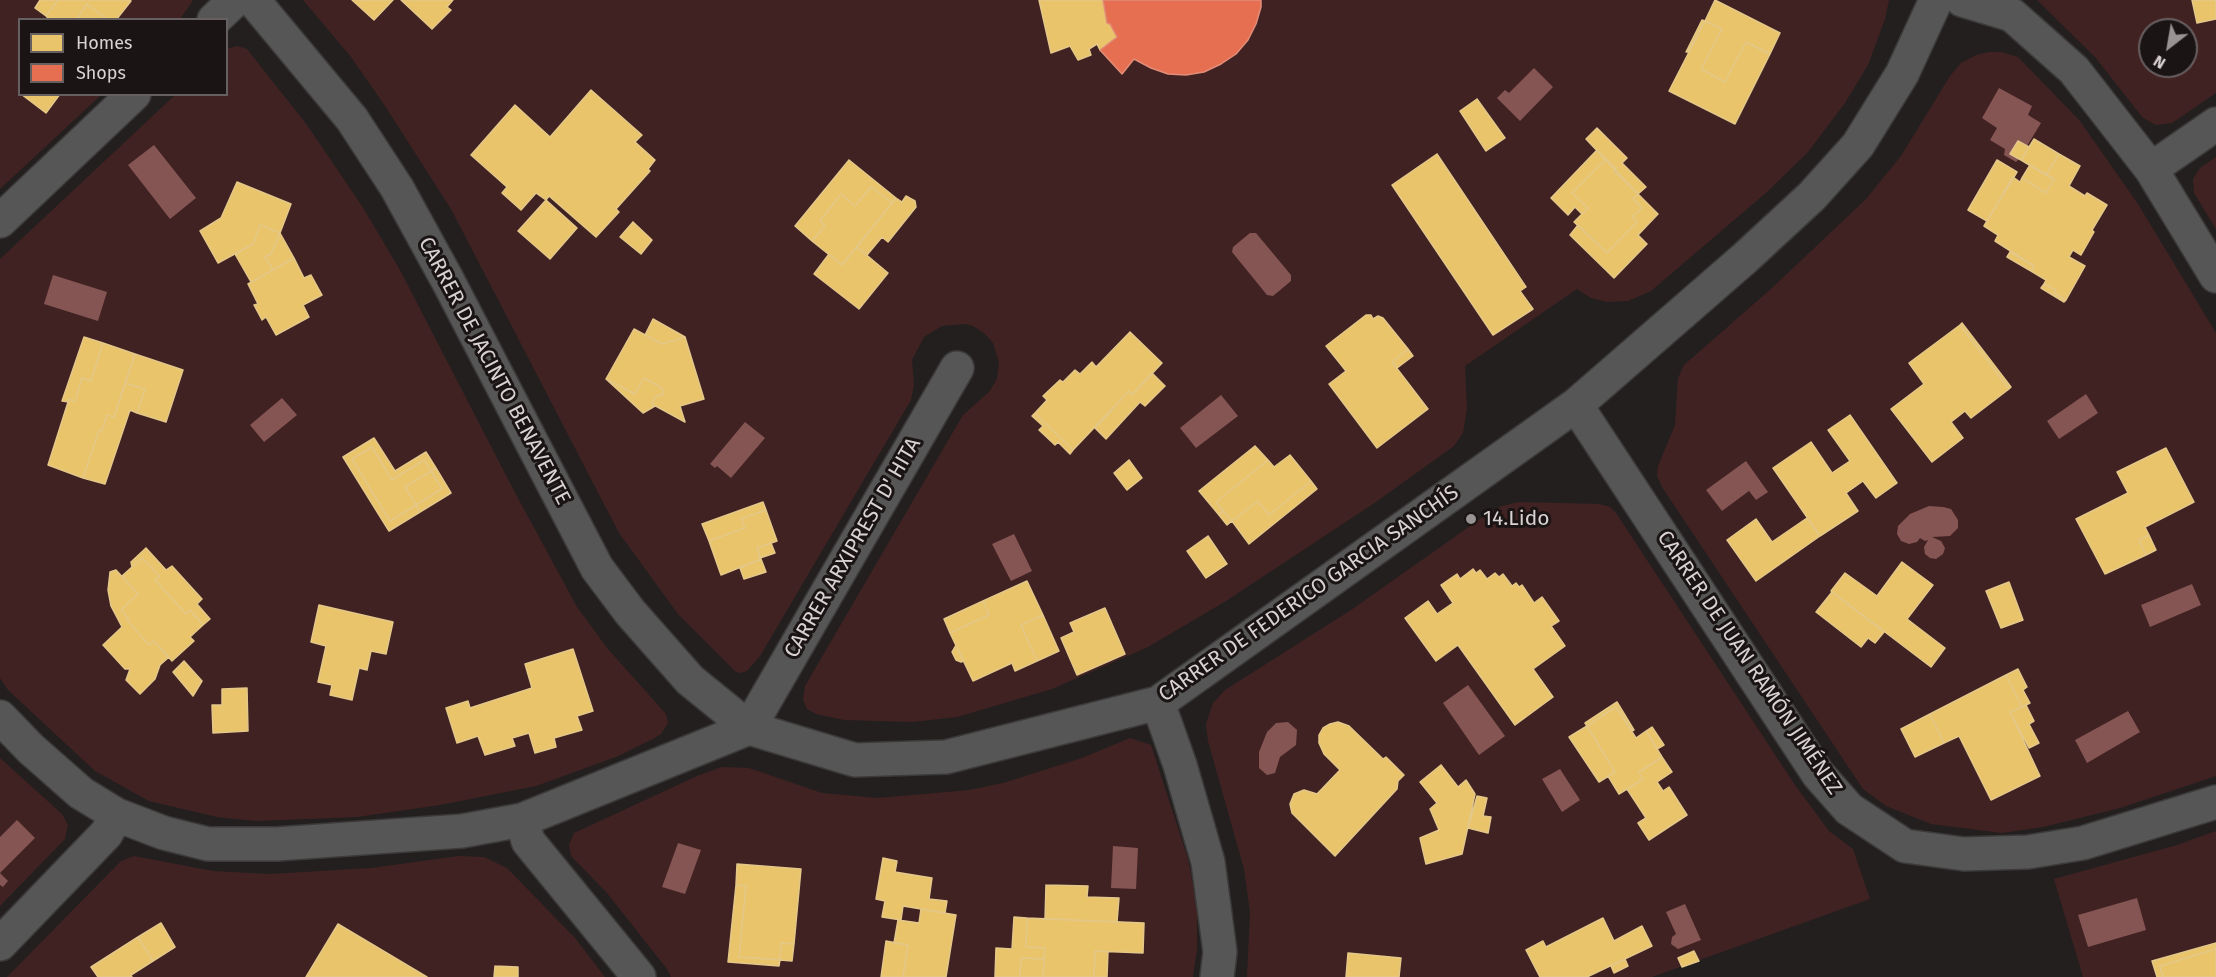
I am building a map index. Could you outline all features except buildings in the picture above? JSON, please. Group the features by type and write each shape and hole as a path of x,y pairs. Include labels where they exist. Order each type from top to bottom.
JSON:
{"street":[{"path":"216,18 235,0"},
{"name":"CARRER DE JACINTO BENAVENTE","path":"253,0 352,119 397,188 448,281 597,568 630,612 690,680 749,728"},
{"name":"CARRER DE FEDERICO GARCIA SANCHÍS","path":"749,728 855,760 946,757 1158,703 1576,405 1745,258 1812,196 1858,145 1902,74 1936,0"},
{"path":"1962,0 2012,15 2074,70 2151,169 2216,276"},
{"path":"0,221 132,96"},
{"path":"2151,169 2216,124"},
{"name":"CARRER ARXIPREST D' HITA","path":"749,728 957,368"},
{"name":"CARRER DE JUAN RAMÓN JIMÉNEZ","path":"1576,405 1818,774 1849,808 1905,846 1964,854 2028,852 2083,843 2216,802"},
{"path":"1158,703 1180,765 1208,862 1220,952 1217,977"},
{"path":"0,717 31,749 81,793 117,815 164,833 208,844 277,844 462,831 522,820 749,728"},
{"path":"0,944 106,834 117,815"},
{"path":"522,820 528,841 639,977"}],"shaded area":[{"path":"0,0 192,0 181,18 18,18 18,96 100,96 0,189"},
{"path":"303,0 1889,0 1885,19 1868,65 1845,103 1808,152 1767,192 1651,291 1628,301 1607,302 1591,298 1577,289 1465,366 1467,408 1463,433 1454,446 1376,502 1226,601 1148,647 1052,689 957,717 912,722 844,720 816,714 807,709 803,700 805,686 963,415 989,392 997,379 999,362 993,343 984,333 965,324 942,326 924,337 912,360 914,385 911,400 760,656 747,671 740,673 735,671 678,614 619,533 451,209 351,57"},
{"path":"2037,0 2216,0 2216,93 2172,123 2156,125 2143,118 2095,57"},
{"path":"237,46 247,49 307,125 362,206 400,270 577,607 608,649 666,714 668,723 661,734 653,739 616,757 536,786 440,805 357,817 256,821 217,817 149,801 95,771 8,690 0,678 0,259 174,96 228,96 228,49"},
{"path":"2001,52 2018,57 2080,121 2138,204 2216,333 2216,776 2120,808 2043,827 2002,833 1931,824 1886,806 1863,789 1662,487 1657,476 1658,466 1675,425 1678,378 1684,365 1772,288 1866,199 1901,156 1950,76 1961,63 1976,55"},
{"path":"1534,68 1553,87 1520,121 1497,98 1505,90 1509,93"},
{"path":"1999,88 2032,106 2028,115 2041,123 2027,146 2010,154 2019,159 2016,162 2004,155 2005,149 1990,140 1997,128 1982,118"},
{"path":"154,145 196,198 170,219 128,165"},
{"path":"2216,157 2216,229 2194,193 2193,179 2200,168"},
{"path":"1250,233 1256,233 1291,275 1291,281 1273,296 1267,295 1232,252 1233,247"},
{"path":"53,275 107,292 98,321 44,304"},
{"path":"2086,394 2098,413 2059,439 2047,421"},
{"path":"1221,395 1238,416 1196,448 1180,428"},
{"path":"282,398 297,415 264,442 250,425"},
{"path":"745,422 765,438 731,478 717,466 715,468 710,464"},
{"path":"1746,461 1768,492 1756,500 1749,491 1722,511 1706,490"},
{"path":"1519,502 1599,504 1610,507 1616,513 1795,785 1829,831 1853,849 1870,899 1652,977 1247,977 1250,912 1244,869 1208,741 1206,724 1213,703 1225,690 1351,610 1490,512"},
{"path":"1929,506 1951,509 1958,520 1958,528 1950,536 1932,537 1941,541 1945,548 1943,554 1936,559 1925,554 1924,547 1928,540 1920,538 1917,542 1909,544 1901,541 1897,534 1898,526 1910,514"},
{"path":"1014,534 1032,571 1011,581 992,544"},
{"path":"2192,584 2201,605 2150,627 2141,605"},
{"path":"1468,685 1505,736 1479,755 1443,703"},
{"path":"2128,711 2140,732 2087,763 2075,740"},
{"path":"1288,722 1297,730 1296,745 1280,757 1275,773 1267,775 1259,768 1259,752 1267,732 1276,723"},
{"path":"1130,738 1151,745 1188,859 1197,906 1197,949 1193,977 671,977 607,893 571,856 569,845 574,833 697,776 722,767 749,768 822,793 878,798 969,790 1003,783 1082,758"},
{"path":"0,758 62,814 68,825 65,839 0,906"},
{"path":"1560,769 1580,800 1562,812 1542,779"},
{"path":"17,820 35,838 0,873 0,837"},
{"path":"2216,831 2216,977 2083,977 2054,879 2177,845"},
{"path":"678,843 701,850 685,894 662,887"},
{"path":"1113,846 1138,848 1136,889 1111,888"},
{"path":"134,856 213,871 270,874 371,868 459,856 484,857 507,868 575,938 605,977 7,977 121,861"},
{"path":"0,873 8,881 3,887 0,885"},
{"path":"2137,898 2146,930 2088,947 2078,915"},
{"path":"1685,904 1701,940 1678,949 1671,944 1672,937 1676,934 1666,912"}],"place":[{"name":"14.Lido","path":"1471,519"}]}
